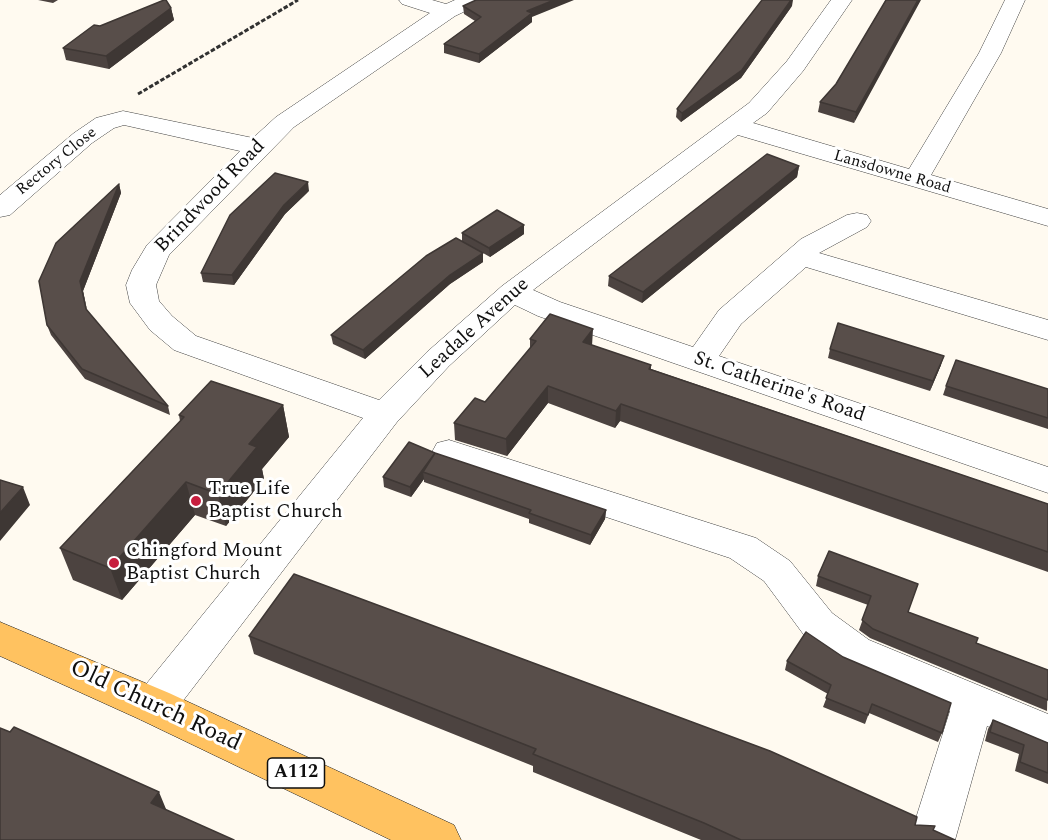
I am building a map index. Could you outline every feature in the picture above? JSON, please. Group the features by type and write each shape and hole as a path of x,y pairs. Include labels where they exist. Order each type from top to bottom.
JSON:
{"main road":[{"name":"Old Church Road","path":"0,638 154,706 438,840"}],"street":[{"path":"410,0 447,11"},
{"name":"Brindwood Road","path":"385,414 216,357 185,343 161,323 145,303 141,285 146,270 157,251 285,122 447,11 473,0"},
{"name":"Leadale Avenue","path":"154,706 385,414 438,359 512,292 735,126 777,88 842,0"},
{"path":"916,179 990,53 1016,0"},
{"path":"138,94 123,118 258,147"},
{"name":"Rectory Close","path":"0,209 83,138 105,123 123,118"},
{"name":"Lansdowne Road","path":"735,126 1048,218"},
{"path":"700,361 730,317 812,245 857,221"},
{"path":"801,256 1048,330"},
{"name":"St. Catherine's Road","path":"512,292 549,309 1048,480"},
{"path":"449,452 743,548 777,571 818,624 855,652 1048,733"},
{"path":"932,840 974,700"}],"path":[{"path":"138,94 298,0"}],"building":[{"path":"164,0 171,8 106,56 63,48 94,25 100,26"},
{"path":"476,0 554,0 527,11 532,13 479,54 444,44 481,17 463,6"},
{"path":"762,0 791,0 742,70 682,113 677,109"},
{"path":"886,0 918,0 856,112 820,102 836,84"},
{"path":"767,154 799,166 643,292 609,276"},
{"path":"275,173 308,182 284,205 232,275 201,273 230,215"},
{"path":"119,184 80,281 86,309 168,406 82,369 47,325 39,281 56,243"},
{"path":"497,210 524,225 489,248 462,233"},
{"path":"456,238 483,253 450,275 363,350 331,335 426,256"},
{"path":"550,314 593,329 583,342 651,365 649,369 1048,504 1048,552 621,404 616,411 548,386 506,439 454,423 475,398 485,402 536,341 530,339"},
{"path":"838,323 944,356 933,381 830,349"},
{"path":"956,360 1048,389 1048,418 946,386"},
{"path":"211,381 283,405 249,444 257,447 218,494 186,482 110,568 60,548 184,417 179,415"},
{"path":"409,442 435,453 410,487 383,477"},
{"path":"435,453 606,510 591,535 529,513 531,510 423,472"},
{"path":"0,480 23,487 0,513"},
{"path":"829,551 918,584 908,612 978,638 976,643 1048,670 1048,700 873,629 862,620 871,596 818,576"},
{"path":"294,574 770,751 917,817 915,825 935,826 933,830 955,840 741,840 533,754 536,749 249,636"},
{"path":"806,632 843,657 951,703 942,733 872,704 868,715 826,698 831,685 787,661"},
{"path":"993,720 1048,743 1048,773 1020,762 1024,745 990,732"},
{"path":"14,727 159,792 151,803 234,840 0,840 0,728 10,732"}],"place":[{"name":"True Life Baptist Church","path":"196,501"},
{"name":"Chingford Mount Baptist Church","path":"114,563"}]}
